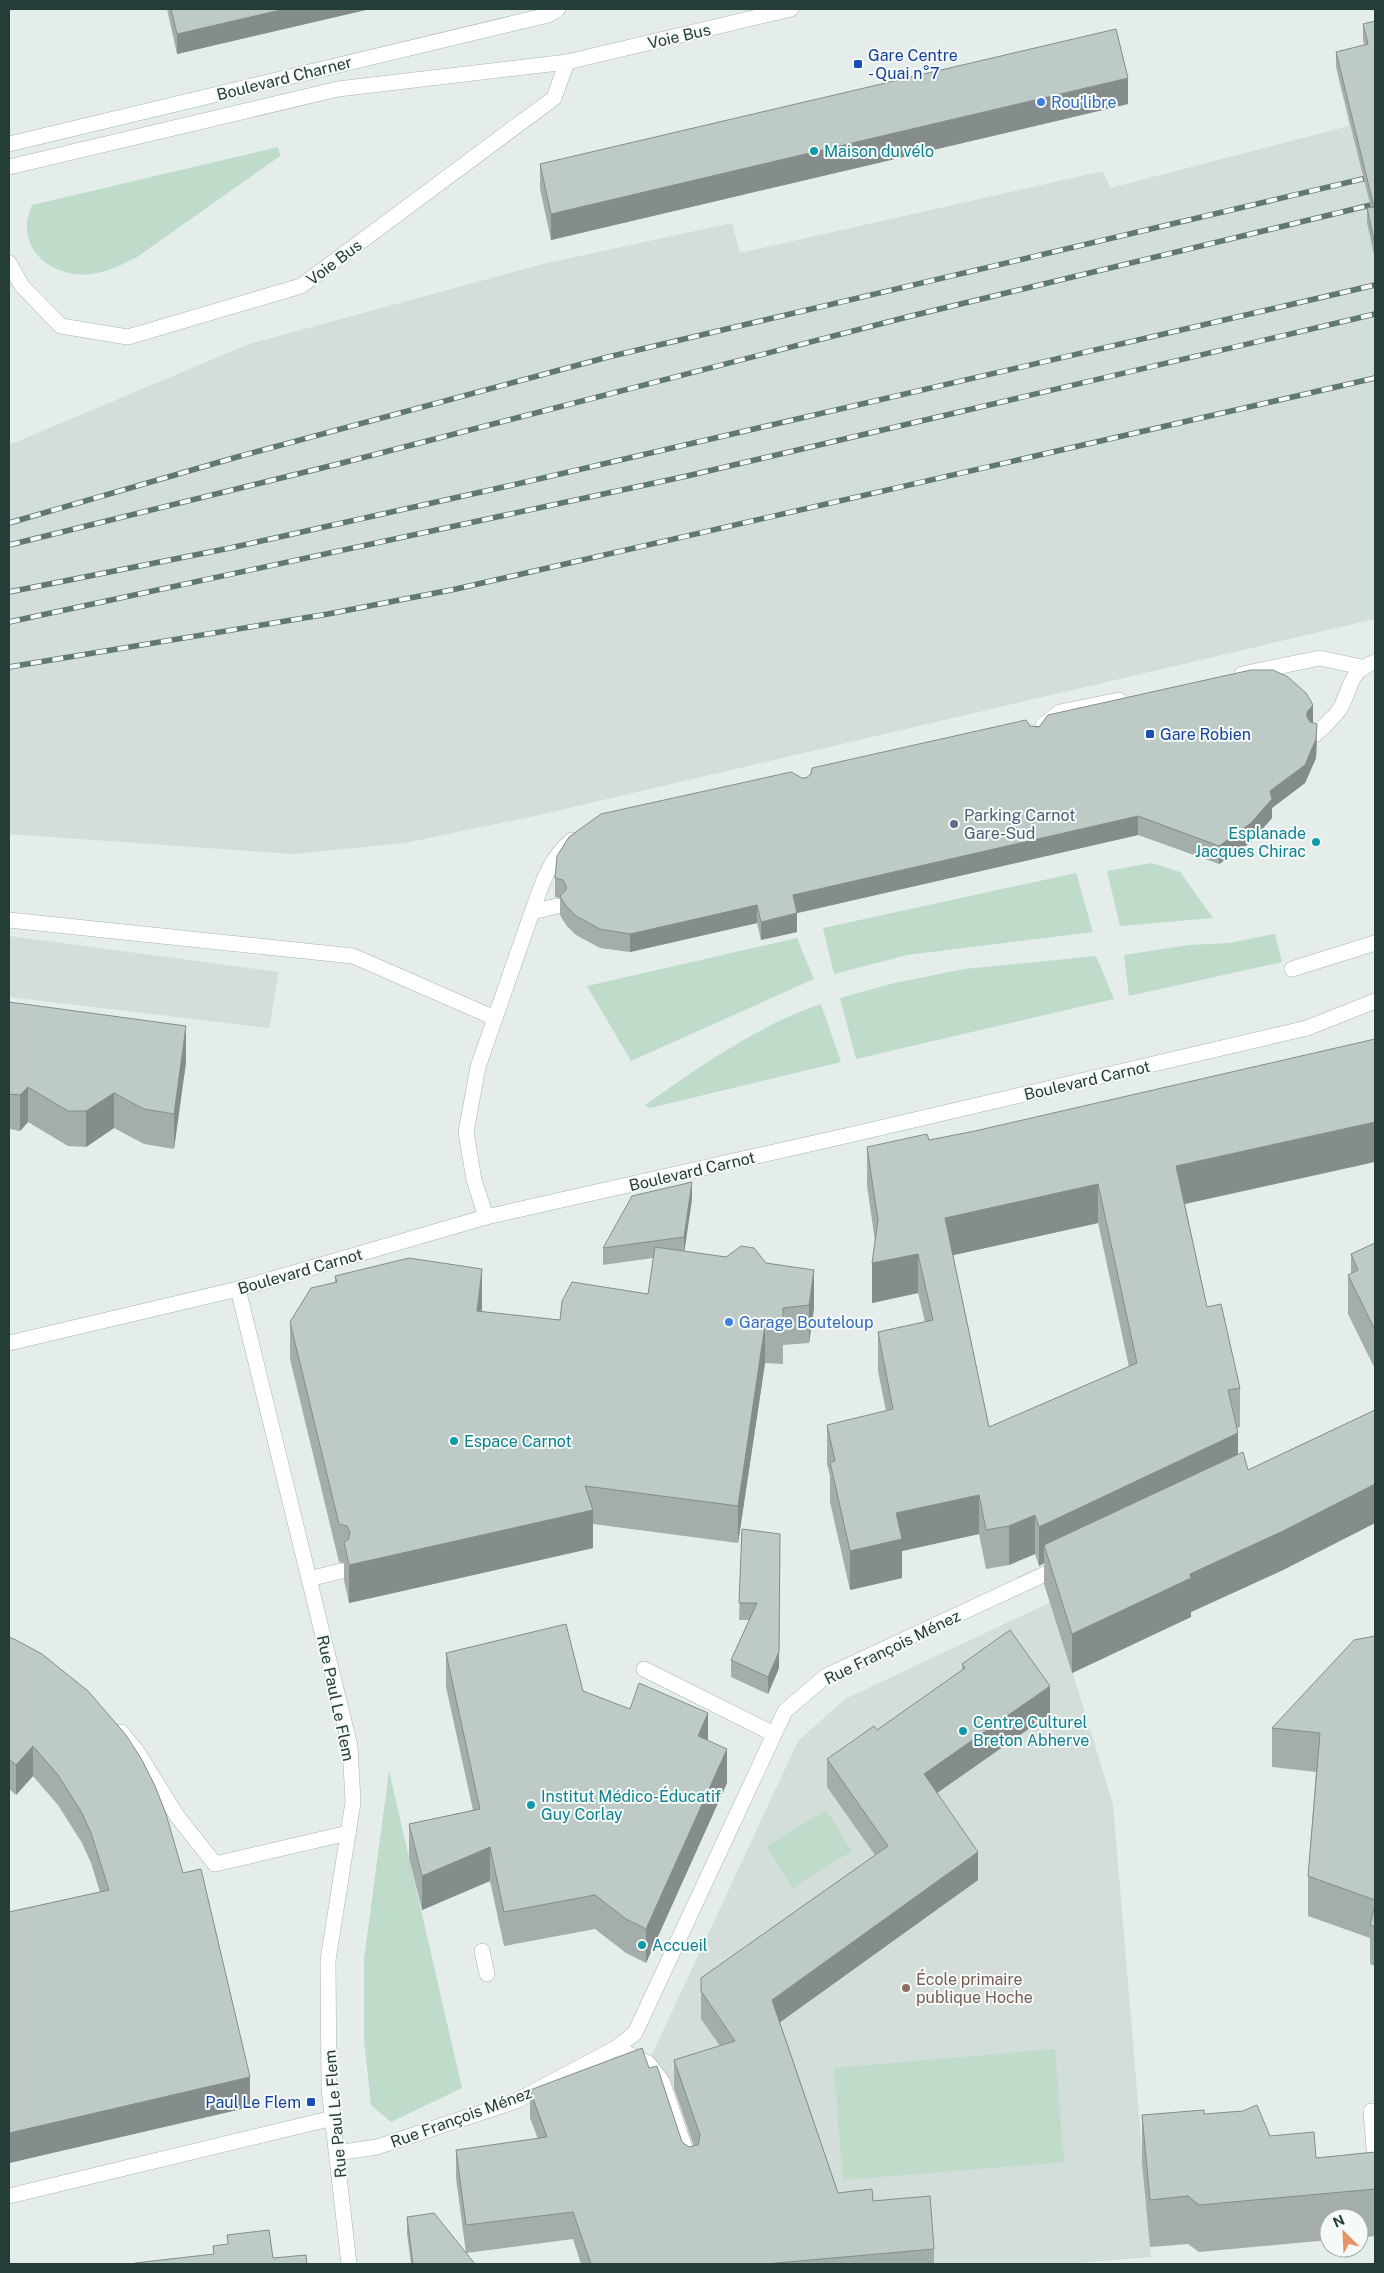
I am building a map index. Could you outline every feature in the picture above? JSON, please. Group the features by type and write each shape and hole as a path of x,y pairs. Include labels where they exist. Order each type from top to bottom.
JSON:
{"street":[{"name":"Voie Bus","path":"9,167 338,89 567,62 791,9"},
{"name":"Boulevard Charner","path":"9,144 553,12"},
{"name":"Voie Bus","path":"9,263 22,286 60,326 128,337 301,286 554,98 567,62"},
{"path":"1224,678 1320,658 1368,665"},
{"path":"1316,734 1340,709 1350,685 1368,665"},
{"path":"1035,737 1044,723 1060,712 1138,696"},
{"path":"486,1217 474,1180 466,1132 478,1067 548,867 563,848 587,830"},
{"path":"532,912 557,906"},
{"path":"9,920 353,956 495,1018"},
{"path":"1292,969 1375,943"},
{"name":"Boulevard Carnot","path":"9,1343 238,1290 486,1217 1307,1028 1375,1001"},
{"name":"Rue Paul Le Flem","path":"238,1290 350,1746 353,1802 328,1960 329,2089 349,2264"},
{"name":"Rue François Ménez","path":"337,2153 377,2147 516,2101 616,2048 634,2033 785,1711 826,1676 1077,1559"},
{"path":"309,1579 341,1571"},
{"path":"644,1669 774,1734"},
{"path":"111,1719 138,1753 177,1816 215,1864 348,1833"},
{"path":"482,1951 486,1974"},
{"path":"616,2048 648,2063 662,2081 691,2166"},
{"path":"1371,2111 1375,2160"},
{"path":"9,2196 333,2118"}],"shaded area":[{"path":"1375,36 1375,619 539,815 405,843 292,854 9,834 9,445 249,344 543,264 732,223 740,253 1103,171 1110,188 1349,126 1336,67 1367,59 1363,39"},
{"path":"9,936 279,972 269,1028 9,997"},
{"name":"École primaire publique Hoche","path":"1051,1602 1113,1804 1151,2257 1065,2264 706,2264 642,2076 798,1741 845,1699"}],"green space":[{"path":"278,147 280,156 137,257 115,267 91,274 68,273 47,264 32,247 28,236 27,224 32,205"},
{"path":"1151,863 1180,872 1213,918 1120,926 1107,871"},
{"path":"1076,873 1093,932 907,955 834,974 823,928"},
{"path":"1275,934 1282,962 1129,996 1124,955 1189,945 1229,943"},
{"path":"797,938 814,979 631,1061 587,986"},
{"path":"1096,956 1114,999 856,1059 840,998 890,984 964,969"},
{"path":"821,1004 841,1062 650,1108 645,1105 707,1062 752,1035 775,1023"},
{"path":"389,1771 462,2088 391,2122 371,2105 364,2039 364,1959"},
{"path":"826,1810 852,1851 792,1888 767,1846"},
{"path":"1055,2049 1064,2162 843,2180 834,2068"}],"building":[{"path":"171,9 285,9 177,34"},
{"path":"1375,21 1375,244 1367,208 1374,207 1336,52 1368,44 1363,24"},
{"path":"1116,29 1128,78 551,214 540,164"},
{"name":"Parking Carnot Gare-Sud","path":"1251,670 1273,670 1288,677 1306,693 1313,705 1307,712 1307,717 1310,722 1317,724 1316,739 1305,765 1270,791 1272,799 1251,823 1219,846 1138,816 793,895 797,913 761,922 757,905 630,934 600,929 576,916 566,906 560,896 566,890 566,886 563,880 555,878 557,856 569,837 601,814 791,772 806,778 811,774 812,768 1026,720 1030,726 1039,727 1048,715"},
{"path":"9,1002 186,1026 174,1114 144,1109 114,1093 86,1111 68,1111 28,1087 20,1095 9,1094"},
{"path":"1375,1039 1375,1122 1176,1166 1207,1307 1221,1304 1240,1388 1228,1390 1238,1433 1039,1527 1035,1515 1009,1526 986,1530 979,1495 896,1513 902,1539 850,1551 830,1462 835,1461 827,1425 893,1409 878,1332 933,1320 918,1254 872,1263 878,1220 867,1147 927,1134 929,1140","holes":["1098,1184 1137,1363 989,1427 945,1218"]},
{"path":"692,1182 684,1237 603,1248 632,1196"},
{"path":"1375,1243 1375,1330 1348,1275 1358,1270 1351,1254"},
{"path":"741,1246 754,1248 766,1263 814,1270 809,1305 783,1308 783,1326 765,1325 738,1506 585,1486 593,1510 349,1565 344,1542 348,1540 350,1532 347,1526 339,1524 290,1322 311,1288 337,1282 335,1276 409,1258 482,1269 477,1311 560,1320 562,1301 572,1282 648,1294 655,1247 726,1257"},
{"path":"1375,1410 1375,1484 1283,1531 1190,1574 1191,1578 1072,1634 1044,1545 1243,1452 1248,1470"},
{"path":"742,1529 780,1534 779,1652 768,1677 731,1660 757,1603 739,1603"},
{"name":"Institut Médico-Éducatif Guy Corlay","path":"566,1624 583,1691 630,1709 639,1683 708,1713 698,1736 727,1749 646,1929 626,1919 595,1895 504,1912 490,1847 422,1876 409,1824 480,1809 446,1653"},
{"path":"1010,1630 1050,1686 924,1774 978,1852 772,2000 838,2193 872,2189 873,2201 930,2196 934,2249 765,2264 591,2264 573,2212 466,2225 456,2150 547,2137 530,2090 642,2048 649,2068 657,2066 682,2142 689,2147 698,2145 700,2135 674,2060 735,2041 701,1991 701,1978 888,1846 827,1759 874,1726 877,1730 965,1668 962,1664"},
{"path":"1375,1636 1375,1900 1308,1876 1320,1733 1272,1728 1354,1640"},
{"path":"9,1637 42,1654 88,1691 126,1735 142,1760 166,1814 183,1873 201,1869 250,2077 9,2133 9,1912 109,1890 91,1833 82,1813 58,1775 33,1746 16,1765 9,1759"},
{"path":"1375,1905 1375,1927 1370,1925"},
{"path":"1257,2105 1270,2136 1314,2132 1316,2158 1375,2152 1375,2189 1199,2205 1188,2196 1150,2200 1142,2115 1204,2110 1204,2114 1243,2111"},
{"path":"434,2213 475,2264 413,2264 407,2217"},
{"path":"269,2230 273,2258 306,2255 307,2264 135,2264 214,2254 213,2246 228,2244 227,2235"}],"railway":[{"path":"9,523 237,457 608,357 1375,176"},
{"path":"9,545 342,463 911,316 1375,204"},
{"path":"9,592 230,548 508,486 1375,285"},
{"path":"9,622 687,476 1375,314"},
{"path":"9,667 328,614 456,589 1375,378"}],"place":[{"name":"Gare Centre - Quai n°7","path":"858,64"},
{"name":"Rou'libre","path":"1041,102"},
{"name":"Maison du vélo","path":"814,151"},
{"name":"Gare Robien","path":"1150,734"},
{"name":"Parking Carnot Gare-Sud","path":"954,824"},
{"name":"Esplanade Jacques Chirac","path":"1316,842"},
{"name":"Garage Bouteloup","path":"729,1322"},
{"name":"Espace Carnot","path":"454,1441"},
{"name":"Centre Culturel Breton Abherve","path":"963,1731"},
{"name":"Institut Médico-Éducatif Guy Corlay","path":"531,1805"},
{"name":"Accueil","path":"642,1945"},
{"name":"École primaire publique Hoche","path":"906,1988"},
{"name":"Paul Le Flem","path":"311,2102"}]}
